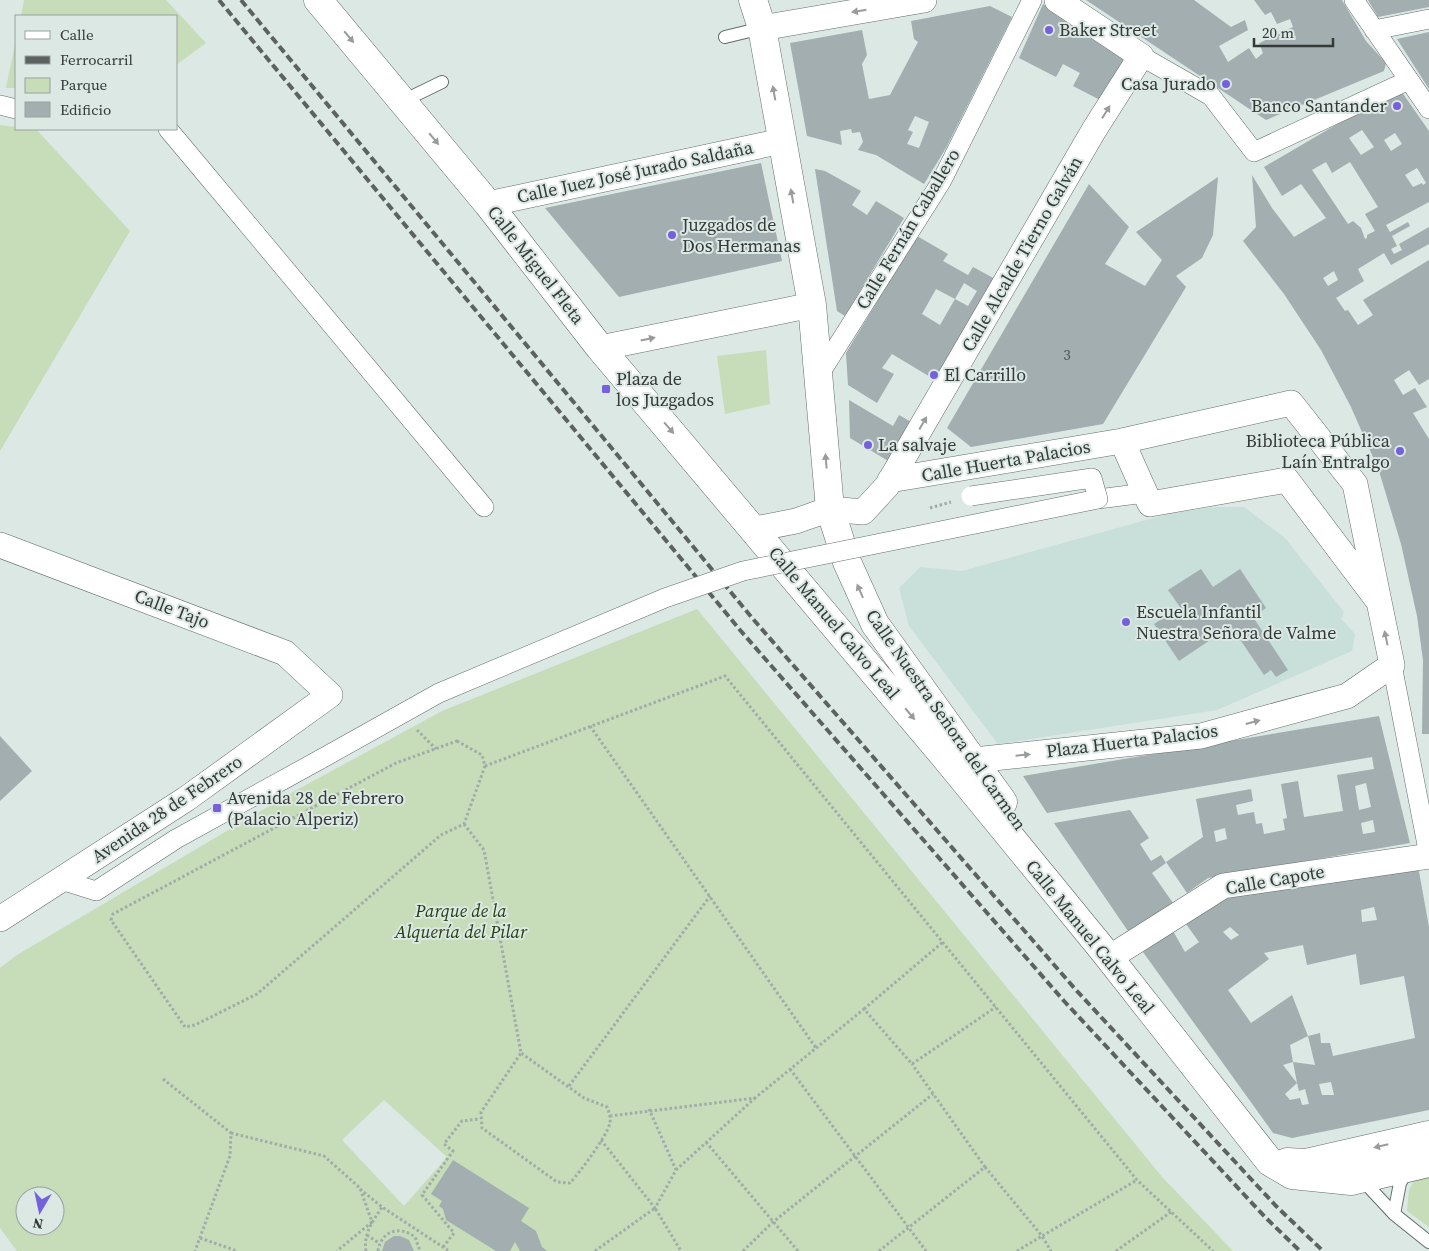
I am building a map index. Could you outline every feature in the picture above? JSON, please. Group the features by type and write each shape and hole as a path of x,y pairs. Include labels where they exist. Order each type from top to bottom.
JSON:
{"street":[{"name":"Calle Miguel Fleta","path":"318,0 488,204 600,348 755,529"},
{"name":"Calle Nuestra Señora del Carmen","path":"753,0 762,28 812,305 830,509 847,562 875,624 974,760 1106,954"},
{"path":"762,28 923,0"},
{"name":"Calle Fernán Caballero","path":"819,375 941,182 1032,0"},
{"path":"1057,0 1141,56 1211,96 1254,152 1408,80"},
{"path":"1354,0 1429,110"},
{"path":"1374,30 1429,19"},
{"name":"Calle Alcalde Tierno Galván","path":"830,509 863,512 890,480 1094,130 1141,56"},
{"path":"0,105 15,109"},
{"path":"169,130 484,507"},
{"name":"Calle Juez José Jurado Saldaña","path":"488,204 782,141"},
{"path":"600,348 812,305"},
{"path":"1379,602 1287,480 1150,504 1122,441 1291,403 1356,484 1392,665 1422,786 1429,856"},
{"name":"Calle Huerta Palacios","path":"890,480 1122,441"},
{"path":"971,496 1092,478 1098,499"},
{"path":"61,880 96,891 176,838 439,693 665,598 744,571 1098,499 1145,493"},
{"path":"755,529 796,521 830,509"},
{"name":"Calle Manuel Calvo Leal","path":"755,529 1106,954 1270,1162 1292,1175 1351,1181 1419,1165"},
{"name":"Calle Tajo","path":"0,545 285,653 330,695"},
{"name":"Plaza Huerta Palacios","path":"974,760 1201,736 1348,696 1392,665"},
{"name":"Avenida 28 de Febrero","path":"0,919 186,800 330,695"},
{"path":"945,757 974,760"},
{"name":"Calle Capote","path":"1106,954 1223,886 1429,856"},
{"path":"1270,1162 1306,1163 1429,1135"}],"lane":[{"path":"725,37 762,28"},
{"path":"403,101 442,82"},
{"path":"1394,1214 1400,1183 1419,1165 1418,1151 1429,1147"},
{"path":"1351,1181 1367,1185 1394,1214 1429,1242"}],"path":[{"path":"927,508 971,496"},
{"path":"485,766 725,676 1137,1180 1213,1251"},
{"path":"412,724 436,750"},
{"path":"590,726 816,1048"},
{"path":"457,741 482,755 485,766 464,824 441,835 257,994 195,1025 185,1027 112,920 113,914 396,763 457,741"},
{"path":"464,824 484,850 521,1053 481,1112 482,1128 557,1182 570,1183 610,1124 607,1107 584,1098 521,1053"},
{"path":"569,1086 710,896"},
{"path":"595,1251 655,1208 676,1170 755,1098 943,942"},
{"path":"912,1064 996,1007"},
{"path":"864,1009 912,1064 985,1167 1042,1236 1051,1251"},
{"path":"790,1069 926,1251"},
{"path":"163,1079 231,1133 324,1156 382,1207 449,1251"},
{"path":"743,1251 773,1222 933,1094"},
{"path":"610,1116 649,1109 755,1098"},
{"path":"649,1109 676,1170"},
{"path":"443,1247 454,1233 422,1195 453,1151 444,1144 450,1136 462,1121 480,1119"},
{"path":"195,1251 230,1156 231,1133"},
{"path":"601,1139 655,1208 681,1251"},
{"path":"706,1142 798,1251"},
{"path":"879,1251 985,1167"},
{"path":"1017,1251 1137,1180"},
{"path":"360,1188 372,1222"},
{"path":"366,1251 364,1241 372,1222 382,1207"},
{"path":"1116,1251 1171,1212"},
{"path":"337,1251 372,1222"},
{"path":"378,1251 379,1243 389,1232 402,1230 415,1237 421,1250"},
{"path":"367,1235 379,1243"},
{"path":"200,1238 237,1251"}],"shaded area":[{"name":"Escuela Infantil Nuestra Señora de Valme","path":"1215,507 1244,507 1285,538 1344,612 1341,619 1355,634 1352,651 1217,710 998,744 909,626 899,588 920,567 962,571 1168,514"}],"green space":[{"path":"24,0 166,0 206,43 178,64 178,15 21,15"},
{"path":"15,44 15,88 6,88"},
{"path":"0,125 15,127 15,130 37,130 130,231 0,451"},
{"path":"766,350 770,404 725,414 717,356"},
{"name":"Parque de la Alquería del Pilar","path":"697,609 1163,1178 1233,1251 17,1251 0,1228 0,968 17,955 293,792 442,711","holes":["384,1100 447,1157 404,1206 342,1140"]},
{"path":"1429,1171 1429,1227 1407,1211 1409,1190 1418,1173"}],"building":[{"path":"1086,0 1194,0 1231,27 1245,20 1248,30 1219,46 1228,62 1249,48 1256,59 1263,53 1259,43 1293,27 1290,19 1277,24 1271,12 1265,15 1254,0 1342,0 1366,41 1386,63 1384,71 1266,120"},
{"path":"1368,0 1429,0 1429,7 1378,17"},
{"path":"1043,4 1127,60 1102,101 1073,86 1080,73 1063,64 1056,77 1019,58"},
{"path":"990,6 1012,17 946,148 924,184 876,155 858,150 863,142 860,132 852,133 851,129 840,131 842,145 807,136 790,43 862,30 867,55 862,64 869,99 890,95 918,42 914,39 911,21","holes":["915,116 929,122 919,148 907,144 913,132 908,130"]},
{"path":"1429,32 1429,89 1397,39"},
{"path":"1399,88 1429,131 1429,202 1386,225 1390,232 1408,222 1410,226 1392,236 1397,246 1391,249 1394,254 1402,250 1399,244 1429,227 1429,244 1391,265 1384,253 1358,269 1364,281 1336,298 1345,311 1348,310 1358,325 1373,315 1363,300 1429,260 1429,379 1419,385 1409,370 1394,380 1403,395 1415,388 1427,407 1413,413 1429,439 1429,734 1422,734 1423,660 1417,616 1401,544 1379,471 1351,407 1321,350 1284,294 1243,241 1256,227 1252,175 1272,208 1294,237 1326,218 1301,184 1282,196 1264,167","holes":["1362,130 1374,147 1361,155 1349,138","1395,133 1402,144 1391,151 1384,140","1326,162 1332,173 1350,162 1378,207 1365,214 1375,231 1367,235 1367,238 1365,239 1361,228 1353,221 1348,224 1312,170","1417,168 1426,183 1413,187 1405,175","1334,271 1338,280 1328,286 1323,278"]},
{"name":"Juzgados de Dos Hermanas","path":"761,163 782,261 619,297 545,208"},
{"path":"815,169 825,171 861,191 852,205 867,215 876,201 904,218 845,316 837,311"},
{"path":"1218,177 1213,235 1202,258 1176,276 1186,287 1103,424 971,447 947,428 1089,184 1129,227 1105,264 1145,286 1162,260 1136,232"},
{"path":"917,236 948,254 943,261 968,275 973,267 997,280 937,381 892,354 882,368 894,374 877,403 848,385 846,353","holes":["964,283 977,291 968,306 955,299","936,289 955,299 940,325 922,314"]},
{"path":"849,400 893,426 899,415 913,423 890,462 850,438"},
{"path":"1201,569 1213,587 1240,569 1266,608 1253,617 1288,670 1276,677 1271,670 1264,675 1231,626 1179,661 1154,624 1180,607 1168,590"},
{"path":"1379,716 1410,843 1208,878 1187,893 1166,862 1203,837 1196,799 1251,789 1253,801 1236,805 1238,815 1254,812 1256,824 1262,823 1264,834 1285,830 1283,819 1287,818 1281,784 1298,781 1304,817 1343,811 1337,775 1374,769 1372,757 1047,813 1023,776","holes":["1366,783 1371,807 1359,810 1355,786","1373,820 1375,832 1363,834 1361,823","1225,828 1227,839 1216,842 1214,831"]},
{"path":"0,736 32,771 0,801"},
{"path":"1130,810 1149,838 1140,844 1151,861 1161,855 1166,863 1152,873 1173,903 1130,934 1054,823"},
{"path":"1418,866 1429,927 1429,1110 1292,1138 1273,1133 1143,952 1173,931 1185,952 1199,942 1186,924 1225,898","holes":["1374,907 1377,920 1362,922 1361,910","1230,927 1239,935 1231,940 1223,932","1303,945 1307,965 1356,954 1360,985 1404,976 1415,1038 1333,1056 1330,1043 1321,1043 1320,1033 1308,1036 1292,995 1251,1023 1228,990 1269,959 1264,953","1308,1036 1315,1065 1293,1062 1290,1045","1293,1062 1297,1083 1283,1065","1331,1082 1334,1095 1322,1095 1319,1084","1297,1083 1299,1091 1305,1089 1309,1104 1302,1105 1300,1098 1290,1100 1285,1094"]},
{"path":"453,1160 529,1208 521,1221 536,1231 542,1247 547,1251 520,1251 515,1242 510,1251 496,1251 446,1220 443,1209 439,1206 442,1201 431,1194"},
{"path":"394,1236 400,1236 409,1240 414,1251 382,1251 385,1242"}],"railway":[{"path":"219,0 740,630 1064,1001 1265,1217 1300,1251"},
{"path":"241,0 753,619 1076,990 1276,1206 1323,1251"}],"place":[{"name":"Baker Street","path":"1049,30"},
{"name":"Casa Jurado","path":"1226,84"},
{"name":"Banco Santander","path":"1397,106"},
{"name":"Juzgados de Dos Hermanas","path":"672,235"},
{"name":"El Carrillo","path":"934,375"},
{"name":"Plaza de los Juzgados","path":"606,389"},
{"name":"La salvaje","path":"868,445"},
{"name":"Biblioteca Pública Laín Entralgo","path":"1400,451"},
{"name":"Escuela Infantil Nuestra Señora de Valme","path":"1126,622"},
{"name":"Avenida 28 de Febrero (Palacio Alperiz)","path":"217,808"}]}
